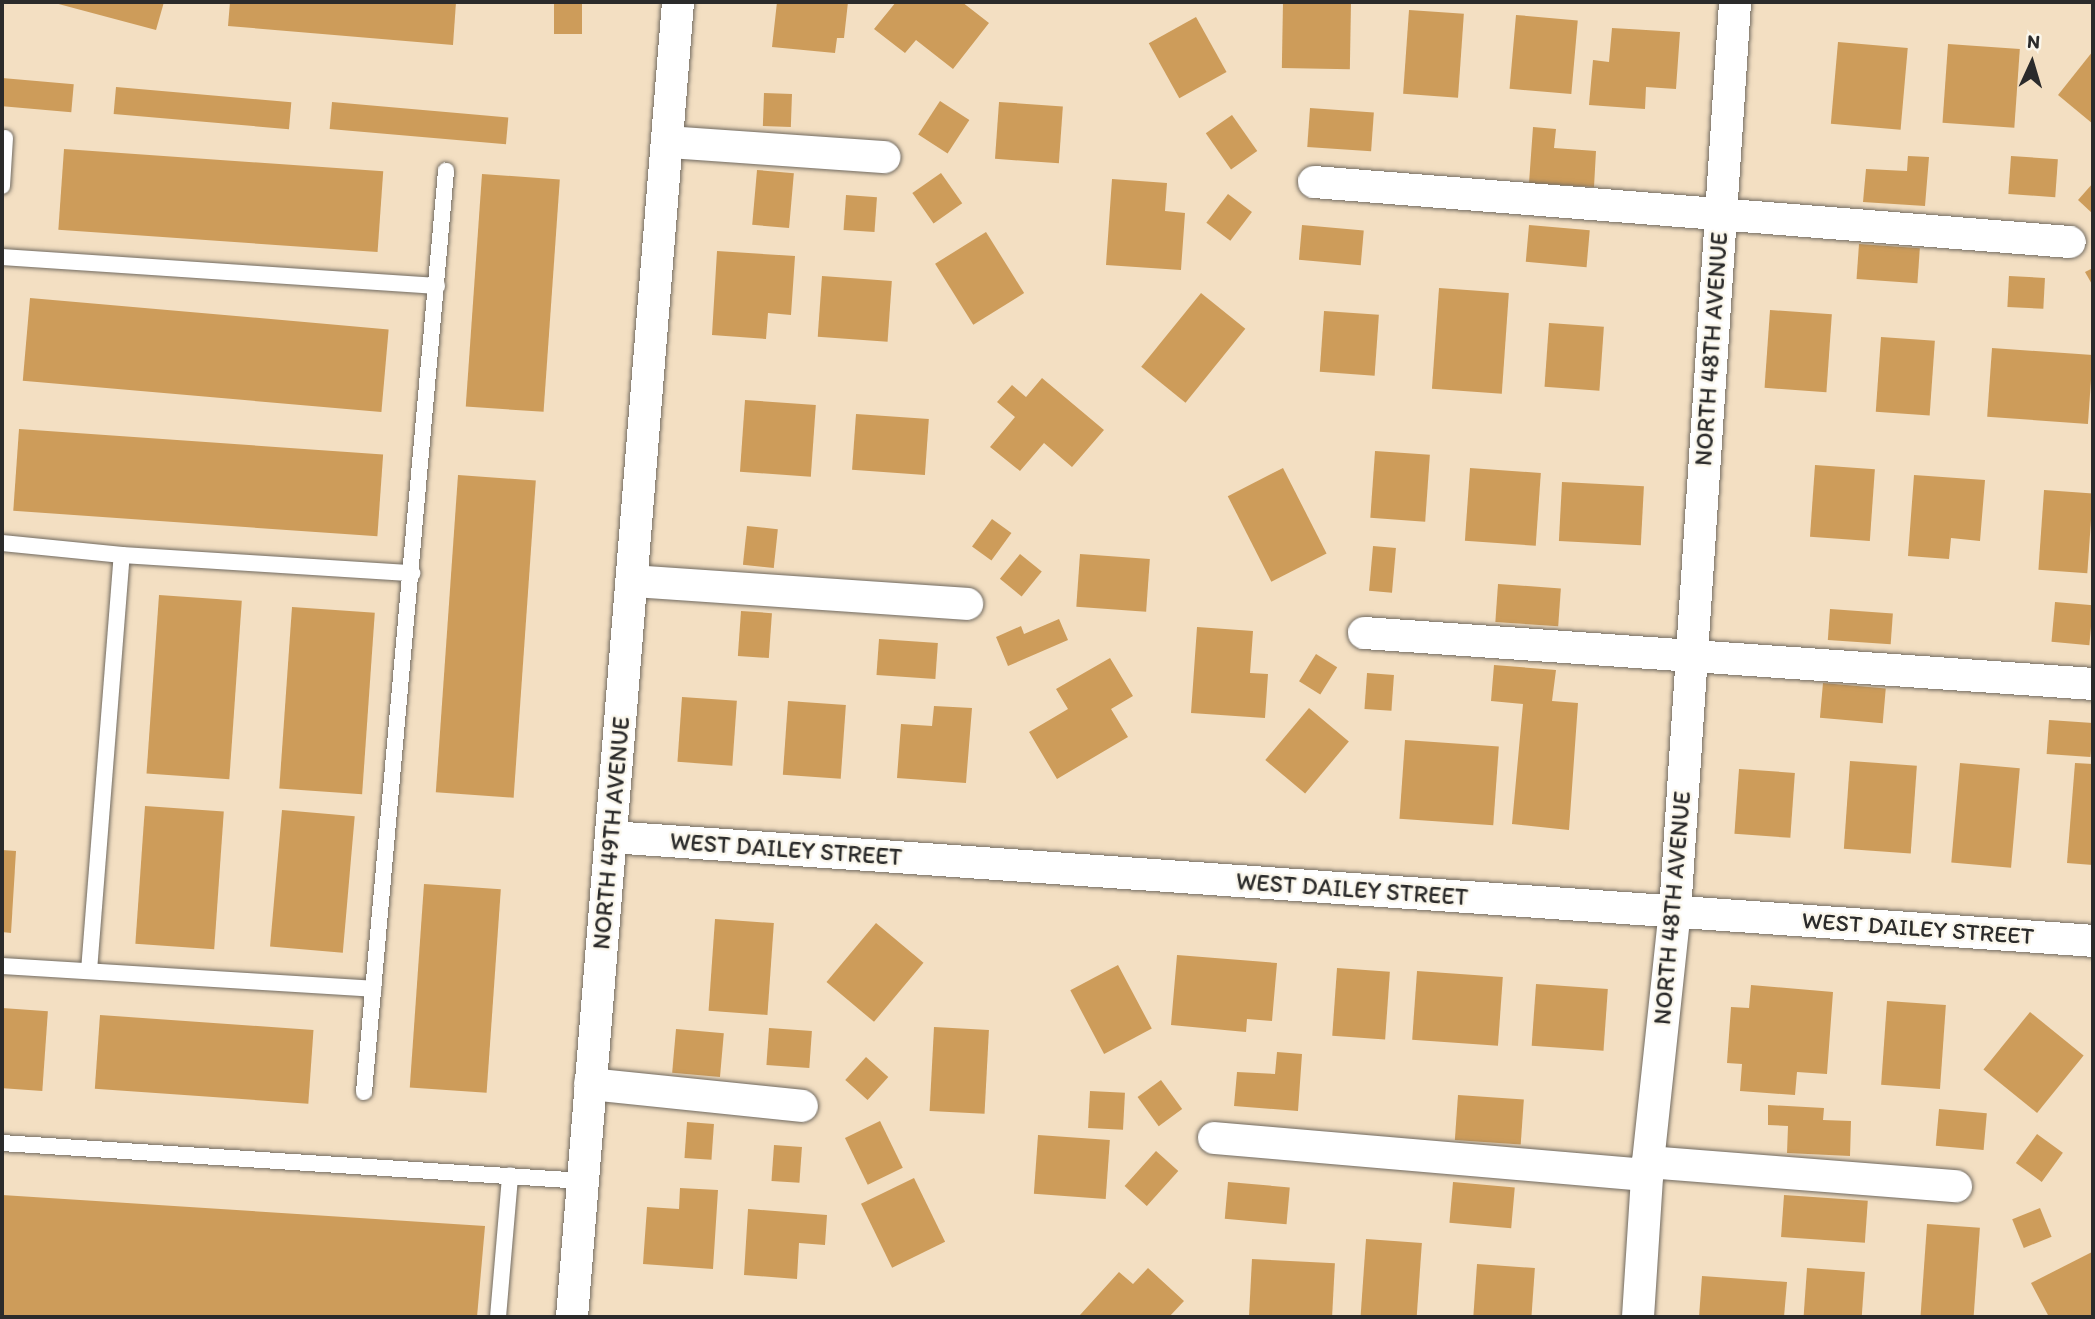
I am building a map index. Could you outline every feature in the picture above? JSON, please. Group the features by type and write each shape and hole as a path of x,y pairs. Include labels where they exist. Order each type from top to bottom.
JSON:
{"street":[{"name":"NORTH 49TH AVENUE","path":"572,1317 678,2"},
{"name":"NORTH 48TH AVENUE","path":"1638,1317 1648,1168 1675,911 1719,212 1735,2"},
{"path":"668,142 884,158"},
{"name":"NORTH 48TH AVENUE","path":"1314,183 1719,212 2070,242"},
{"path":"632,582 967,604"},
{"path":"1364,633 2093,684"},
{"name":"WEST DAILEY STREET","path":"611,837 2093,941"},
{"path":"590,1084 802,1106"},
{"path":"1214,1138 1956,1186"}],"lane":[{"path":"2,186 5,138"},
{"path":"364,1092 446,171"},
{"path":"2,257 437,286"},
{"path":"2,543 122,555 412,573"},
{"path":"89,971 122,555"},
{"path":"2,966 373,989"},
{"path":"2,1143 583,1181"},
{"path":"499,1317 509,1176"}],"building":[{"path":"51,2 164,2 156,30"},
{"path":"230,2 456,2 453,45 228,26"},
{"path":"554,2 582,2 582,34 554,34"},
{"path":"777,2 848,2 844,38 837,38 835,53 772,47"},
{"path":"896,2 962,2 989,23 953,69 916,40 905,53 874,29"},
{"path":"1283,2 1351,3 1350,69 1282,68"},
{"path":"1409,10 1464,14 1458,98 1403,94"},
{"path":"1516,15 1578,20 1571,94 1510,89"},
{"path":"1196,17 1227,72 1179,98 1149,43"},
{"path":"1612,28 1680,32 1676,89 1646,87 1645,109 1589,105 1593,60 1609,62"},
{"path":"1838,42 1908,48 1901,130 1831,124"},
{"path":"1948,44 2020,49 2014,128 1942,123"},
{"path":"2093,51 2093,124 2058,95"},
{"path":"2,78 74,84 71,112 2,106"},
{"path":"116,87 291,102 289,129 114,114"},
{"path":"764,93 792,94 791,127 763,126"},
{"path":"940,101 969,120 948,154 918,135"},
{"path":"332,102 508,117 506,144 330,129"},
{"path":"999,102 1063,106 1059,163 995,159"},
{"path":"1310,108 1374,112 1371,151 1307,147"},
{"path":"1232,115 1257,151 1231,169 1206,133"},
{"path":"1533,127 1556,129 1554,148 1596,151 1594,187 1529,183"},
{"path":"64,149 383,171 378,252 58,230"},
{"path":"1908,156 1929,157 1925,206 1863,202 1866,169 1907,171"},
{"path":"2011,156 2058,159 2055,197 2008,194"},
{"path":"757,170 794,173 789,228 752,225"},
{"path":"941,173 962,203 934,223 912,193"},
{"path":"482,174 560,179 544,412 466,406"},
{"path":"1112,179 1167,183 1165,211 1185,213 1181,270 1106,265"},
{"path":"2093,183 2093,214 2078,200"},
{"path":"1228,194 1252,212 1230,241 1206,223"},
{"path":"846,195 877,197 874,232 844,230"},
{"path":"1302,225 1364,230 1361,265 1299,260"},
{"path":"1529,225 1590,230 1587,267 1526,262"},
{"path":"986,232 1024,293 973,325 935,264"},
{"path":"1859,244 1920,248 1917,283 1857,279"},
{"path":"717,251 795,256 791,315 768,313 766,339 712,335"},
{"path":"2093,268 2093,286 2085,272"},
{"path":"822,276 892,281 888,342 818,337"},
{"path":"2009,276 2045,278 2043,309 2007,307"},
{"path":"1439,288 1509,293 1502,394 1432,389"},
{"path":"1201,293 1245,329 1186,403 1141,367"},
{"path":"30,298 389,329 381,412 23,381"},
{"path":"1770,310 1832,314 1826,392 1765,388"},
{"path":"1324,311 1379,315 1375,376 1320,372"},
{"path":"1549,323 1604,327 1599,391 1545,387"},
{"path":"1881,337 1935,341 1930,416 1876,412"},
{"path":"1992,348 2093,355 2088,424 1987,417"},
{"path":"1042,378 1104,430 1072,467 1044,443 1020,471 990,447 1015,417 997,402 1012,385 1026,397"},
{"path":"745,400 816,405 811,477 740,472"},
{"path":"856,414 929,419 925,475 852,470"},
{"path":"19,429 383,454 377,536 13,511"},
{"path":"1375,451 1430,455 1425,522 1370,518"},
{"path":"1815,465 1875,469 1870,541 1810,537"},
{"path":"1283,468 1327,554 1271,582 1228,496"},
{"path":"1470,468 1541,473 1536,546 1465,541"},
{"path":"458,475 536,480 514,798 436,792"},
{"path":"1914,475 1985,480 1980,541 1951,538 1949,559 1908,556"},
{"path":"1562,482 1644,486 1641,545 1559,541"},
{"path":"2044,490 2093,493 2087,573 2038,570"},
{"path":"992,519 1011,533 991,561 972,547"},
{"path":"747,526 778,529 774,568 743,565"},
{"path":"1373,546 1396,548 1392,593 1369,591"},
{"path":"1020,554 1042,572 1022,596 1000,579"},
{"path":"1080,554 1150,559 1146,612 1076,607"},
{"path":"1498,584 1561,588 1558,626 1495,622"},
{"path":"159,595 242,601 229,779 147,774"},
{"path":"2055,602 2093,605 2089,645 2052,642"},
{"path":"292,607 375,613 362,794 279,789"},
{"path":"1830,609 1893,613 1891,644 1828,640"},
{"path":"741,611 772,613 769,658 738,656"},
{"path":"1059,619 1068,640 1008,666 996,637 1021,626 1024,634"},
{"path":"1197,627 1253,631 1250,673 1268,674 1265,718 1191,713"},
{"path":"879,639 938,643 935,679 876,675"},
{"path":"1316,654 1337,667 1320,694 1299,681"},
{"path":"1110,658 1133,696 1111,709 1128,737 1057,779 1029,732 1068,709 1056,689"},
{"path":"1494,665 1556,670 1552,701 1578,703 1569,830 1512,824 1523,704 1491,701"},
{"path":"1367,673 1394,675 1391,711 1364,709"},
{"path":"1823,683 1886,688 1883,723 1820,718"},
{"path":"682,697 737,701 732,766 677,762"},
{"path":"788,701 846,705 841,779 783,775"},
{"path":"934,706 972,708 966,783 897,778 901,724 932,726"},
{"path":"1309,708 1349,741 1305,794 1265,760"},
{"path":"2049,720 2093,723 2091,757 2047,754"},
{"path":"1405,740 1499,747 1493,825 1399,819"},
{"path":"1850,761 1917,766 1911,853 1844,849"},
{"path":"1960,763 2020,768 2011,868 1951,863"},
{"path":"2075,763 2093,764 2093,865 2067,863"},
{"path":"1739,769 1795,773 1790,838 1734,834"},
{"path":"145,806 224,812 214,949 135,944"},
{"path":"282,810 355,816 343,953 270,946"},
{"path":"2,850 16,851 11,933 2,932"},
{"path":"424,884 501,889 487,1093 410,1088"},
{"path":"715,919 774,923 767,1015 709,1011"},
{"path":"876,923 923,963 874,1022 827,982"},
{"path":"1177,955 1277,963 1272,1021 1247,1019 1246,1032 1171,1025"},
{"path":"1118,965 1152,1029 1104,1054 1070,990"},
{"path":"1337,968 1390,972 1385,1040 1332,1036"},
{"path":"1417,971 1503,977 1498,1046 1412,1040"},
{"path":"1536,984 1608,989 1603,1051 1532,1046"},
{"path":"1751,985 1833,992 1827,1074 1797,1072 1795,1095 1740,1091 1742,1064 1727,1063 1731,1007 1749,1008"},
{"path":"1887,1001 1946,1005 1940,1089 1881,1085"},
{"path":"2,1008 48,1011 42,1091 2,1088"},
{"path":"2030,1012 2084,1055 2037,1113 1983,1070"},
{"path":"100,1015 313,1030 308,1104 95,1089"},
{"path":"934,1027 989,1030 985,1114 930,1111"},
{"path":"769,1028 812,1031 809,1068 766,1065"},
{"path":"676,1029 724,1033 720,1077 672,1073"},
{"path":"1277,1052 1302,1054 1298,1111 1234,1106 1237,1072 1275,1074"},
{"path":"866,1057 888,1077 868,1100 845,1080"},
{"path":"1161,1080 1182,1109 1159,1126 1138,1097"},
{"path":"1090,1091 1125,1093 1123,1130 1088,1128"},
{"path":"1458,1095 1524,1100 1521,1144 1455,1140"},
{"path":"1768,1105 1824,1108 1823,1120 1851,1121 1850,1156 1787,1153 1788,1126 1768,1125"},
{"path":"1939,1109 1987,1113 1984,1150 1936,1146"},
{"path":"880,1121 903,1168 868,1185 845,1138"},
{"path":"687,1122 714,1124 711,1160 684,1158"},
{"path":"2037,1134 2063,1153 2042,1182 2016,1163"},
{"path":"1038,1135 1110,1140 1106,1199 1034,1194"},
{"path":"774,1145 802,1147 799,1183 771,1181"},
{"path":"1156,1151 1178,1171 1147,1206 1125,1186"},
{"path":"914,1178 945,1242 892,1268 861,1204"},
{"path":"1228,1182 1290,1187 1287,1224 1225,1219"},
{"path":"1453,1182 1515,1187 1511,1228 1449,1223"},
{"path":"680,1188 718,1190 713,1269 643,1264 647,1207 679,1209"},
{"path":"2,1195 485,1226 477,1317 2,1317"},
{"path":"1784,1195 1868,1201 1865,1243 1781,1237"},
{"path":"2040,1208 2052,1237 2024,1248 2012,1219"},
{"path":"748,1209 827,1215 825,1245 799,1243 797,1279 744,1275"},
{"path":"1927,1224 1980,1228 1974,1317 1921,1317"},
{"path":"1366,1239 1422,1243 1417,1317 1361,1317"},
{"path":"2092,1252 2093,1317 2049,1317 2031,1283"},
{"path":"1252,1259 1335,1263 1332,1317 1249,1316"},
{"path":"1477,1264 1535,1268 1531,1317 1473,1317"},
{"path":"1148,1268 1184,1301 1169,1317 1080,1315 1119,1272 1133,1284"},
{"path":"1807,1268 1865,1272 1862,1317 1804,1317"},
{"path":"1702,1276 1787,1282 1784,1317 1699,1317"}]}
